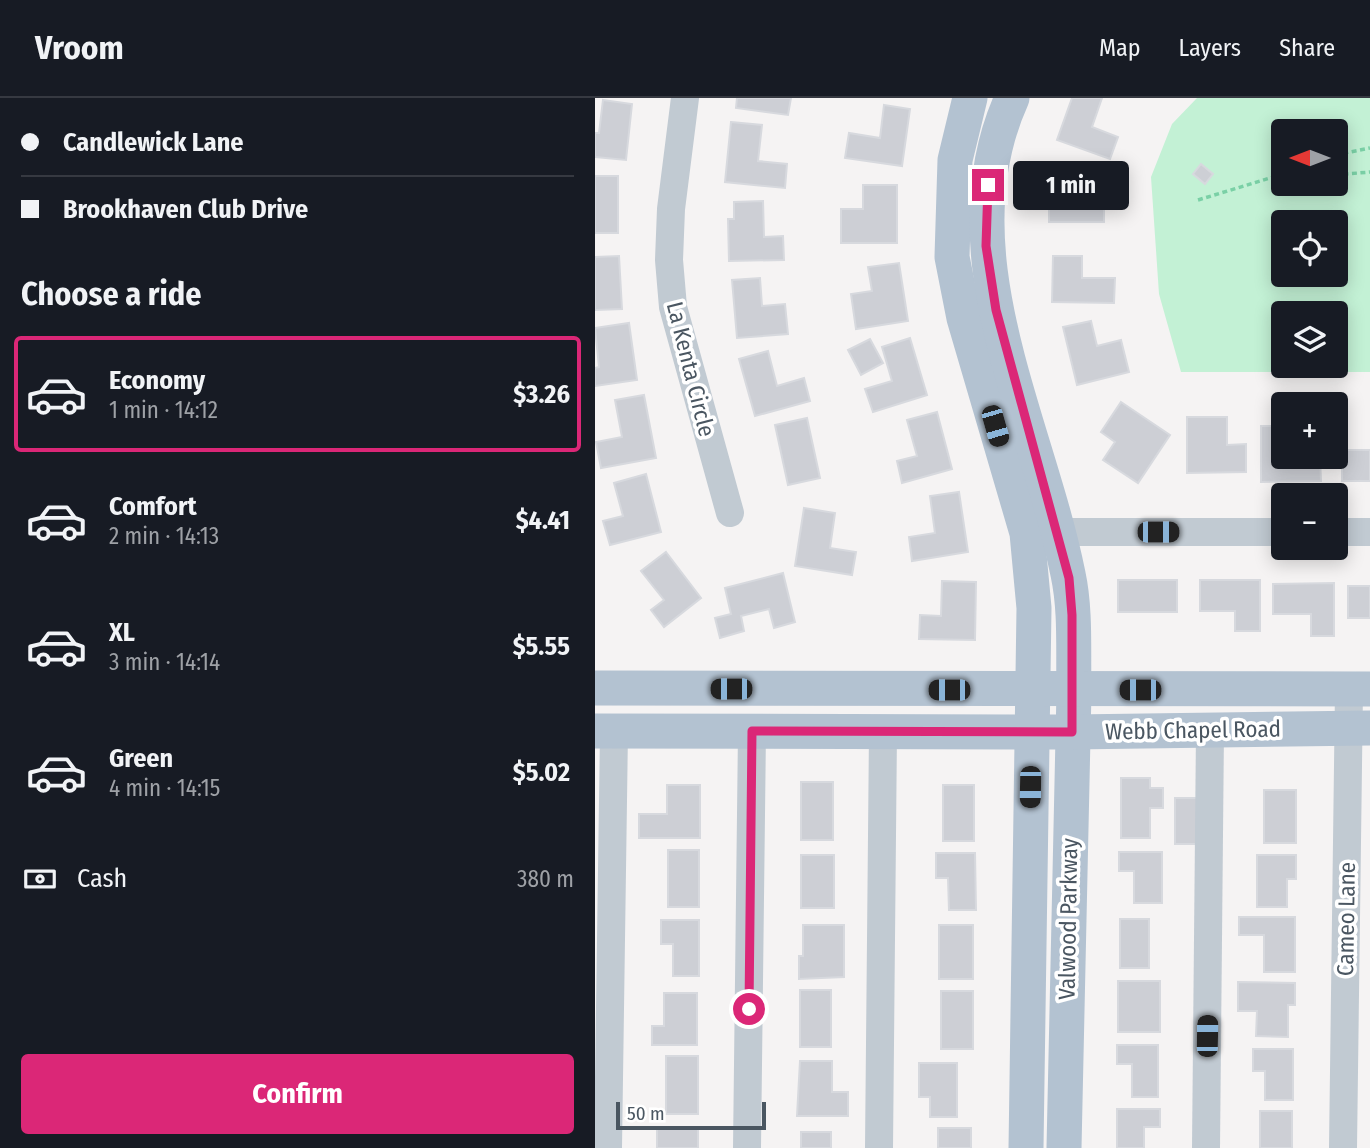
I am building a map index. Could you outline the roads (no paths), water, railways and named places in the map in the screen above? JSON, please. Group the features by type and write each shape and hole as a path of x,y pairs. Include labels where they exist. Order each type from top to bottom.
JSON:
{"main road":[{"path":"970,98 955,160 952,257 964,318 1043,532"},
{"path":"1011,98 994,141 988,185 985,224 988,267 1043,532"},
{"name":"Valwood Parkway","path":"1026,1148 1031,691 1034,608 1043,532"},
{"name":"Valwood Parkway","path":"1043,532 1069,578 1074,691 1064,1148"},
{"name":"Webb Chapel Road","path":"595,688 1031,691 1359,689"},
{"name":"Webb Chapel Road","path":"604,731 1072,732 1359,728"}],"street":[{"name":"La Kenta Circle","path":"685,98 675,151 671,209 669,260 673,307 730,513"},
{"path":"1043,532 1271,532"},
{"path":"1348,532 1370,532"},
{"name":"Cameo Lane","path":"1343,1148 1359,689"},
{"path":"1206,1148 1210,730"},
{"path":"604,731 608,1148"},
{"path":"747,1148 752,731"},
{"path":"879,1148 883,731"}]}
